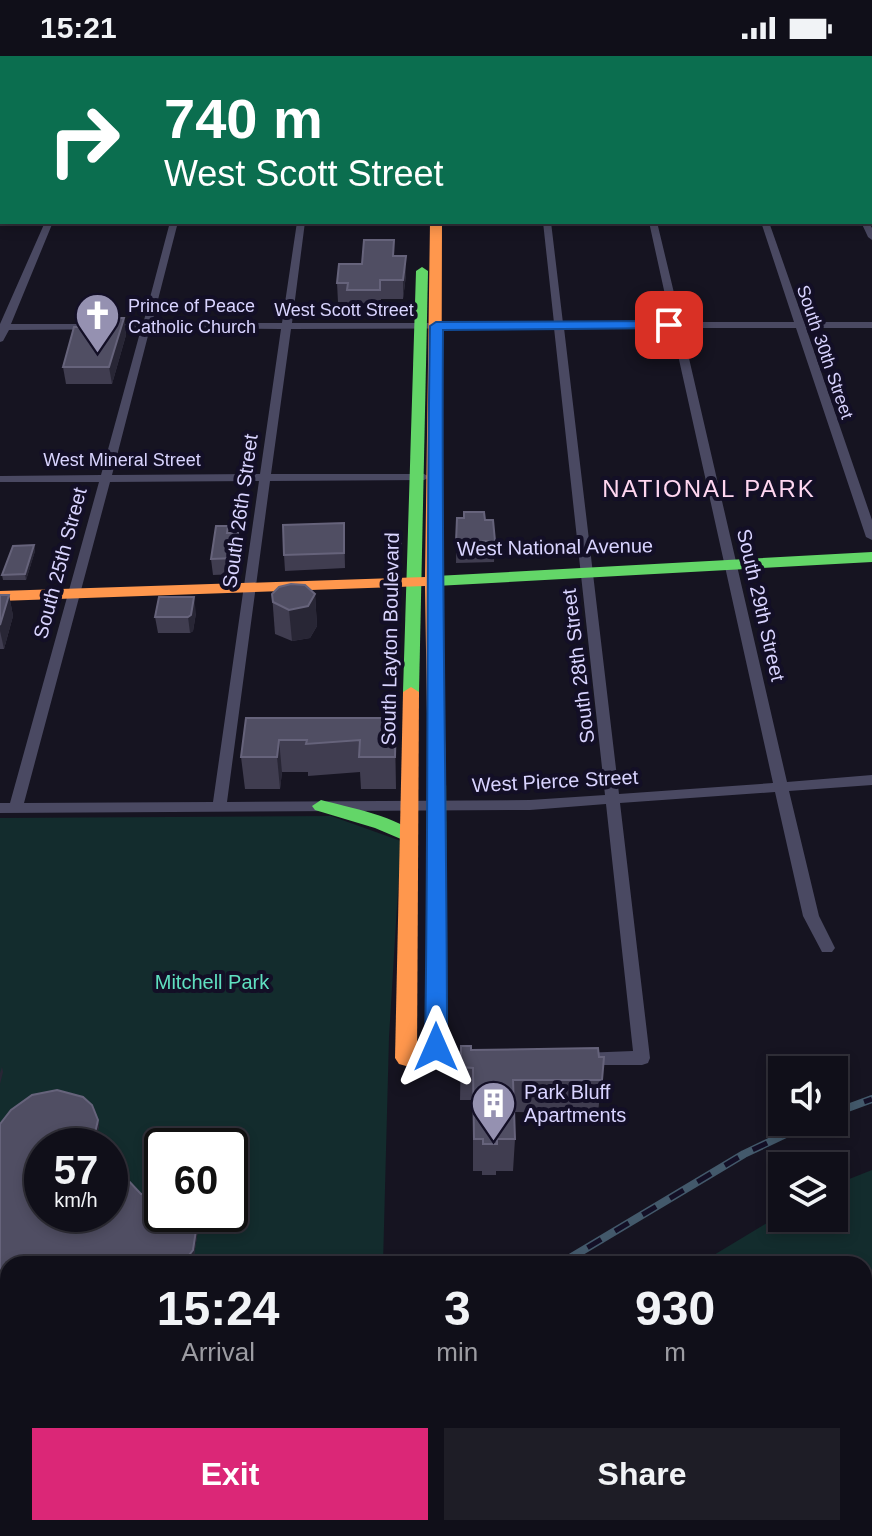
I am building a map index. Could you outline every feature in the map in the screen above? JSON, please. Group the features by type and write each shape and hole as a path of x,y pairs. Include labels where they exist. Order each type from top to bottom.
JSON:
{"main road":[{"name":"South Layton Boulevard","path":"424,224 428,326 427,477 434,576 438,807 436,1058"},
{"name":"South Layton Boulevard","path":"428,326 436,224"},
{"name":"South Layton Boulevard","path":"406,1058 413,578 427,477"},
{"name":"West National Avenue","path":"0,596 202,588 211,584 249,586 587,570 649,572 670,567 872,557"},
{"path":"411,647 427,650 428,670 435,682"},
{"path":"321,806 408,836"}],"street":[{"path":"0,339 48,224"},
{"name":"South 25th Street","path":"16,807 173,224"},
{"name":"South 26th Street","path":"219,807 301,224"},
{"name":"South 28th Street","path":"547,224 642,1058 578,1059"},
{"name":"South 29th Street","path":"653,224 811,916 827,948"},
{"name":"South 30th Street","path":"766,224 872,537"},
{"name":"West Scott Street","path":"3,327 872,325"},
{"name":"West Mineral Street","path":"0,479 427,477"},
{"name":"West Pierce Street","path":"0,808 530,805 872,780"},
{"path":"406,1058 498,1059"}],"green space":[{"name":"Mitchell Park","path":"331,816 401,841 389,1037 383,1256 0,1256 0,818"},
{"path":"872,1170 872,1256 712,1256 768,1222 768,1232 848,1232 848,1179"}],"building":[{"path":"364,240 394,240 393,256 406,256 403,280 380,280 380,290 347,290 348,283 337,283 339,264 362,264"},
{"path":"81,318 124,318 109,367 63,367 74,327 79,327"},
{"path":"464,512 484,512 485,520 493,520 495,541 456,542 457,518 464,518"},
{"path":"344,523 344,553 284,555 283,525"},
{"path":"216,526 228,526 227,533 238,533 235,558 211,559"},
{"path":"392,537 401,537 400,551 395,551"},
{"path":"34,545 25,574 2,575 13,546"},
{"path":"305,585 315,594 308,606 289,610 273,602 272,594 279,587"},
{"path":"0,595 9,595 0,625"},
{"path":"159,597 194,597 191,615 155,617"},
{"path":"246,718 396,718 395,757 359,757 360,740 306,744 307,740 279,740 277,757 241,757"},
{"path":"461,1046 471,1046 471,1050 598,1048 599,1057 604,1057 602,1080 513,1080 515,1139 497,1139 497,1144 483,1144 483,1139 474,1139 473,1068 461,1067"},
{"path":"57,1090 83,1097 92,1105 98,1120 96,1128 24,1128 24,1232 128,1232 128,1180 144,1194 144,1232 196,1232 193,1250 188,1256 0,1256 0,1124 11,1110 32,1095"}],"railway":[{"path":"848,1108 872,1099"},
{"path":"573,1256 744,1154 782,1136"}],"traffic: fast":[{"path":"411,692 422,271"},
{"path":"436,581 872,557"},
{"path":"436,1058 437,777"},
{"path":"321,806 381,824 408,836"}],"traffic: slow":[{"path":"436,224 433,581 437,777"},
{"path":"0,596 436,581"},
{"path":"406,1058 411,692"}],"place":[{"name":"Prince of Peace Catholic Church","path":"97,355"},
{"name":"Park Bluff Apartments","path":"493,1142"}],"district":[{"name":"NATIONAL PARK","path":"709,488"}],"route":[{"path":"436,1047 438,807 433,581 436,535 436,326 669,325"}]}
